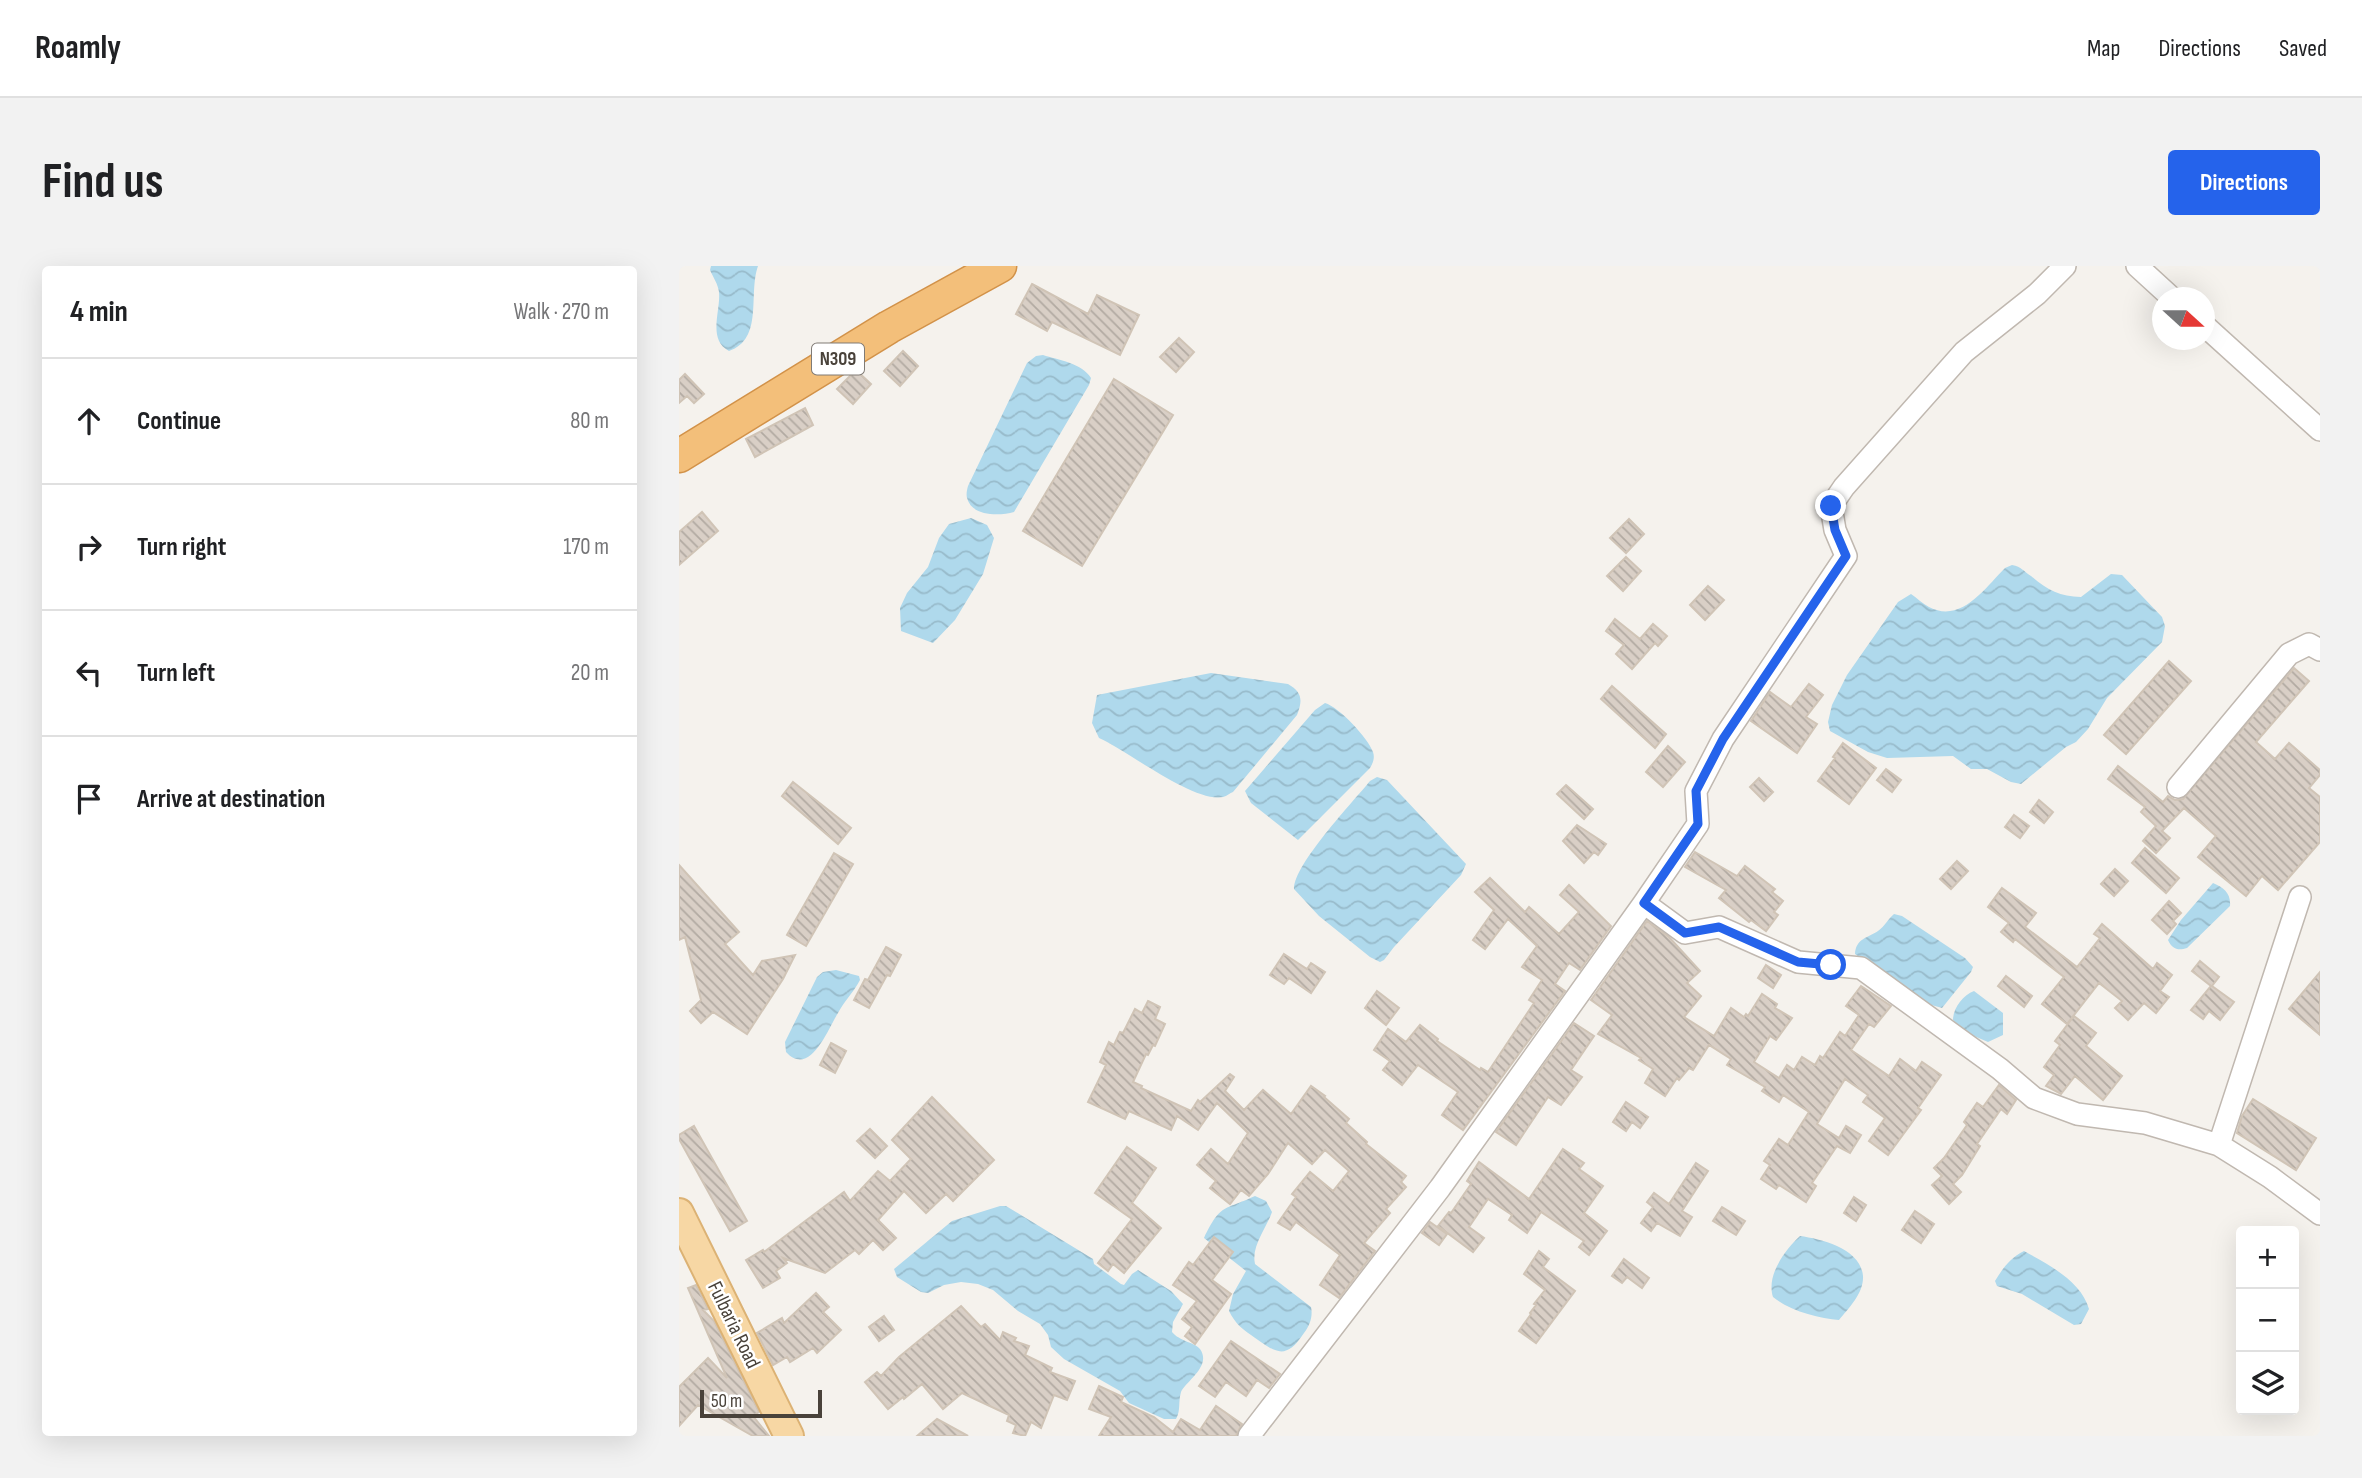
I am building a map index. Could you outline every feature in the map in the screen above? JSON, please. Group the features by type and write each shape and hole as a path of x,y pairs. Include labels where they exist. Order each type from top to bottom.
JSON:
{"highway":[{"name":"N309","path":"679,456 889,327 1000,266"}],"main road":[{"name":"Fulbaria Road","path":"679,1213 789,1436"}],"street":[{"path":"1249,1436 1440,1188 1698,824 1696,791 1723,739 1846,556 1835,530 1831,506 1843,487 1964,352 2037,294 2064,266"},
{"path":"2137,266 2160,287"},
{"path":"2215,336 2320,430"},
{"path":"2178,787 2288,654 2309,644 2320,650"},
{"path":"2219,1144 2299,897"},
{"path":"1644,903 1685,933 1719,927 1798,962 1861,968 2000,1069 2034,1098 2077,1114 2145,1123 2219,1144 2320,1213"}],"water":[{"path":"711,266 758,266 751,326 740,345 729,351 718,340 719,292 710,270"},
{"path":"1043,355 1082,369 1091,378 1089,385 1014,512 980,512 970,504 968,486 1027,363 1036,356"},
{"path":"971,518 987,525 994,538 983,574 955,620 933,643 901,631 900,608 907,593 928,567 939,538 949,524"},
{"path":"2012,565 2048,589 2073,597 2081,597 2111,574 2122,575 2162,617 2165,626 2162,642 2107,698 2088,729 2076,742 2021,784 2011,782 1987,769 1971,769 1953,756 1887,758 1868,752 1830,731 1828,722 1832,705 1847,675 1898,602 1911,594 1929,607 1952,611 1981,594 2005,568"},
{"path":"1211,673 1288,684 1300,697 1297,715 1233,792 1223,797 1211,797 1195,792 1099,738 1092,723 1097,695"},
{"path":"1325,703 1338,710 1359,731 1374,756 1370,768 1298,840 1251,803 1245,791 1315,710"},
{"path":"1377,777 1387,780 1466,864 1461,875 1380,962 1319,916 1294,889 1303,865 1314,849 1370,781"},
{"path":"2213,883 2226,891 2230,906 2187,948 2173,947 2168,940 2181,920"},
{"path":"1894,914 1902,916 1965,958 1973,967 1942,1008 1928,1004 1855,954 1860,942 1880,929"},
{"path":"836,970 859,976 860,980 817,1048 803,1059 795,1058 786,1052 785,1042 817,977 823,972"},
{"path":"1974,991 2003,1013 2003,1035 1988,1042 1967,1033 1953,1020 1959,1002"},
{"path":"1255,1196 1266,1201 1272,1212 1257,1244 1255,1264 1311,1307 1311,1317 1306,1330 1291,1348 1285,1351 1267,1346 1244,1330 1234,1319 1229,1311 1233,1294 1246,1271 1204,1238 1219,1213"},
{"path":"1006,1206 1093,1259 1094,1264 1121,1284 1124,1285 1138,1270 1171,1291 1183,1304 1173,1322 1172,1332 1198,1347 1203,1361 1181,1392 1176,1419 1164,1419 1129,1403 1120,1391 1064,1359 1051,1347 1048,1335 1040,1324 1018,1311 993,1290 978,1284 961,1282 944,1285 928,1293 921,1292 897,1277 894,1269 952,1221"},
{"path":"1800,1236 1839,1247 1848,1252 1861,1267 1861,1288 1839,1320 1804,1313 1773,1297 1772,1280 1778,1264"},
{"path":"2024,1251 2063,1275 2079,1290 2089,1309 2081,1324 2074,1325 2022,1294 1997,1286 1995,1281 2004,1268"}],"building":[{"path":"1032,284 1088,314 1097,295 1139,315 1120,355 1052,322 1047,331 1016,314"},
{"path":"1179,338 1194,352 1176,372 1160,357"},
{"path":"903,351 918,366 900,386 884,371"},
{"path":"856,370 871,384 853,404 837,389"},
{"path":"685,374 704,394 694,403 687,396 679,403 679,380"},
{"path":"1114,379 1173,415 1082,566 1023,531"},
{"path":"805,408 813,425 755,457 746,439"},
{"path":"702,512 718,531 679,565 679,532"},
{"path":"1629,519 1644,534 1626,553 1610,538"},
{"path":"1626,557 1641,571 1623,591 1607,576"},
{"path":"1708,586 1724,600 1705,620 1690,605"},
{"path":"1615,619 1640,639 1653,624 1667,636 1658,646 1655,643 1632,669 1616,654 1624,645 1606,631"},
{"path":"2169,661 2191,681 2126,754 2104,735"},
{"path":"2294,668 2309,681 2256,742 2275,759 2289,743 2320,770 2320,775 2309,788 2320,797 2320,842 2278,890 2262,876 2246,896 2198,857 2216,836 2184,808 2162,831 2170,838 2156,853 2143,841 2156,826 2141,812 2145,807 2108,779 2118,766 2163,802 2168,796 2175,800 2183,799"},
{"path":"1809,684 1823,695 1806,717 1817,724 1797,753 1751,721 1770,692 1791,707"},
{"path":"1612,686 1666,734 1655,748 1601,699"},
{"path":"1843,743 1876,768 1849,804 1818,781"},
{"path":"1668,746 1685,762 1663,787 1646,772"},
{"path":"1886,769 1901,780 1892,792 1877,780"},
{"path":"1759,778 1773,792 1764,801 1750,787"},
{"path":"793,782 851,828 838,844 782,796"},
{"path":"1566,785 1593,809 1584,819 1557,794"},
{"path":"2039,800 2053,812 2044,823 2030,812"},
{"path":"2014,815 2029,826 2020,838 2005,827"},
{"path":"1577,825 1606,844 1598,855 1594,852 1584,863 1563,841"},
{"path":"2145,848 2179,878 2166,893 2132,863"},
{"path":"1695,852 1737,876 1745,866 1775,889 1772,892 1783,901 1774,912 1778,915 1766,931 1751,920 1749,922 1719,898 1726,890 1685,867"},
{"path":"834,853 853,864 806,946 787,935"},
{"path":"1957,861 1968,871 1951,889 1940,879"},
{"path":"679,865 739,932 725,944 753,975 762,961 795,955 783,979 747,1034 713,1012 701,1023 690,1011 701,1000 685,937 679,940"},
{"path":"2115,869 2128,881 2114,896 2101,884"},
{"path":"1490,878 1525,912 1529,907 1559,934 1579,912 1560,895 1569,885 1611,926 1580,970 1569,963 1555,984 1565,991 1463,1130 1442,1115 1458,1092 1418,1065 1402,1085 1383,1070 1390,1061 1374,1050 1388,1029 1406,1042 1420,1025 1438,1039 1437,1041 1480,1070 1481,1068 1488,1072 1534,1003 1529,1000 1542,980 1522,967 1537,946 1508,919 1485,949 1473,940 1494,910 1475,892"},
{"path":"2002,888 2036,913 2025,927 2077,967 2100,938 2094,934 2102,924 2153,969 2157,963 2172,975 2160,991 2169,997 2156,1013 2144,1003 2128,1020 2115,1008 2122,1001 2099,983 2067,1024 2042,1004 2064,977 2015,939 2013,942 2001,932 2009,923 1988,907"},
{"path":"2169,901 2181,913 2173,921 2176,924 2167,934 2152,920"},
{"path":"1647,921 1669,937 1700,971 1687,983 1701,996 1684,1017 1714,1036 1731,1008 1744,1017 1746,1014 1748,1016 1762,994 1777,1004 1775,1008 1792,1018 1776,1040 1770,1036 1754,1062 1779,1078 1787,1065 1794,1070 1802,1057 1815,1065 1820,1056 1823,1058 1840,1032 1845,1036 1859,1015 1846,1006 1861,986 1891,1006 1874,1027 1869,1024 1851,1050 1889,1076 1900,1059 1916,1071 1922,1062 1941,1075 1918,1108 1921,1110 1888,1155 1869,1141 1885,1118 1863,1102 1868,1095 1845,1079 1817,1124 1839,1138 1846,1126 1861,1135 1850,1153 1837,1146 1812,1183 1816,1186 1806,1202 1779,1185 1776,1189 1761,1179 1770,1165 1764,1161 1779,1139 1788,1145 1809,1112 1783,1095 1779,1102 1762,1091 1765,1087 1727,1065 1731,1059 1709,1045 1693,1070 1689,1068 1679,1080 1677,1078 1665,1096 1645,1083 1653,1069 1639,1060 1641,1058 1598,1034 1612,1015 1591,1000"},
{"path":"886,947 901,955 869,1008 854,1000"},
{"path":"1284,954 1307,969 1311,963 1325,972 1311,993 1289,978 1284,984 1270,975"},
{"path":"2200,961 2219,977 2212,986 2234,1002 2220,1020 2209,1011 2203,1019 2191,1010 2211,986 2192,971"},
{"path":"1766,965 1781,975 1773,988 1758,978"},
{"path":"2320,972 2320,1035 2289,1009"},
{"path":"2006,976 2032,996 2024,1007 1998,986"},
{"path":"1377,991 1399,1008 1386,1025 1365,1008"},
{"path":"1148,1001 1160,1007 1155,1019 1165,1024 1155,1046 1146,1054 1133,1082 1142,1086 1141,1088 1191,1111 1198,1100 1200,1102 1230,1074 1234,1077 1225,1091 1244,1110 1263,1090 1291,1114 1311,1086 1349,1119 1346,1123 1367,1142 1366,1144 1406,1176 1401,1182 1406,1187 1386,1209 1390,1213 1364,1243 1375,1251 1339,1298 1320,1285 1340,1255 1296,1222 1290,1230 1278,1223 1296,1197 1292,1194 1310,1172 1333,1191 1349,1171 1325,1150 1312,1164 1288,1143 1268,1174 1249,1196 1241,1190 1230,1204 1210,1188 1216,1181 1197,1165 1211,1149 1228,1164 1248,1133 1217,1103 1198,1130 1177,1116 1171,1130 1129,1111 1125,1119 1088,1102 1106,1065 1100,1062 1109,1042 1114,1045 1135,1009 1142,1013"},
{"path":"2074,1016 2096,1033 2086,1046 2122,1076 2103,1100 2075,1076 2061,1094 2046,1086 2054,1075 2044,1067 2060,1045 2055,1041"},
{"path":"1574,1023 1594,1036 1571,1070 1582,1077 1561,1105 1548,1097 1516,1145 1496,1132"},
{"path":"831,1043 846,1051 835,1073 820,1065"},
{"path":"1999,1085 2016,1100 2007,1114 2001,1109 1977,1144 1980,1146 1962,1175 1953,1184 1961,1192 1949,1204 1932,1185 1942,1176 1934,1168 1967,1125 1964,1122 1977,1103 1983,1107"},
{"path":"932,1097 994,1160 953,1201 946,1194 926,1213 904,1191 878,1220 896,1238 883,1250 873,1240 859,1254 855,1250 825,1273 783,1258 787,1263 776,1271 780,1278 763,1288 746,1260 763,1250 764,1252 844,1192 850,1201 878,1171 890,1181 911,1159 892,1140"},
{"path":"2253,1099 2316,1138 2296,1170 2237,1133 2242,1116"},
{"path":"1626,1102 1648,1117 1640,1128 1632,1122 1626,1131 1613,1122"},
{"path":"694,1126 747,1221 730,1231 679,1139 679,1135"},
{"path":"870,1129 887,1146 875,1158 857,1141"},
{"path":"1127,1147 1156,1168 1132,1203 1161,1228 1124,1273 1113,1264 1108,1271 1098,1263 1132,1219 1095,1193"},
{"path":"1563,1149 1584,1163 1579,1169 1603,1186 1584,1213 1607,1231 1589,1255 1579,1247 1584,1241 1541,1212 1527,1233 1509,1220 1512,1215 1488,1199 1469,1227 1484,1238 1473,1252 1438,1226 1449,1212 1451,1213 1471,1184 1467,1181 1479,1162 1529,1199"},
{"path":"1696,1163 1708,1171 1682,1211 1692,1217 1680,1236 1657,1223 1651,1231 1641,1223 1653,1207 1647,1202 1654,1193 1669,1204"},
{"path":"1854,1197 1866,1205 1856,1221 1844,1213"},
{"path":"1722,1207 1745,1221 1736,1235 1713,1221"},
{"path":"1915,1211 1934,1224 1921,1243 1902,1230"},
{"path":"1430,1222 1447,1234 1439,1245 1422,1233"},
{"path":"1214,1237 1233,1252 1212,1280 1231,1294 1195,1344 1185,1336 1192,1327 1182,1319 1197,1301 1173,1285 1189,1262 1193,1265"},
{"path":"1539,1251 1549,1259 1543,1267 1575,1291 1536,1343 1519,1331 1545,1290 1524,1274"},
{"path":"1624,1259 1649,1278 1642,1288 1627,1277 1622,1283 1612,1276"},
{"path":"696,1285 708,1309 703,1310 714,1321 759,1412 753,1416 769,1436 753,1436 698,1405 679,1426 679,1387 708,1358 727,1378 688,1288"},
{"path":"816,1293 829,1307 823,1312 841,1330 817,1353 813,1348 790,1362 787,1357 773,1365 757,1333 782,1318 784,1323"},
{"path":"961,1306 981,1327 985,1324 1000,1340 1003,1332 1016,1338 1014,1341 1029,1346 1025,1355 1052,1368 1050,1372 1075,1381 1067,1400 1054,1395 1041,1428 1031,1422 1025,1436 1013,1433 1016,1425 1007,1421 1009,1415 962,1393 943,1409 922,1384 888,1409 865,1382 877,1372 881,1376 899,1357"},
{"path":"884,1316 894,1330 879,1341 869,1327"},
{"path":"1231,1341 1280,1374 1269,1388 1257,1380 1246,1396 1226,1382 1215,1397 1199,1386"},
{"path":"1099,1386 1123,1397 1121,1402 1154,1417 1173,1432 1181,1419 1200,1430 1216,1406 1242,1424 1236,1436 1099,1436 1111,1417 1089,1409"},
{"path":"937,1419 968,1436 917,1436"}],"route":[{"path":"1831,506 1835,530 1846,556 1723,739 1696,791 1698,824 1644,903 1685,933 1719,927 1798,962 1831,965"}]}
